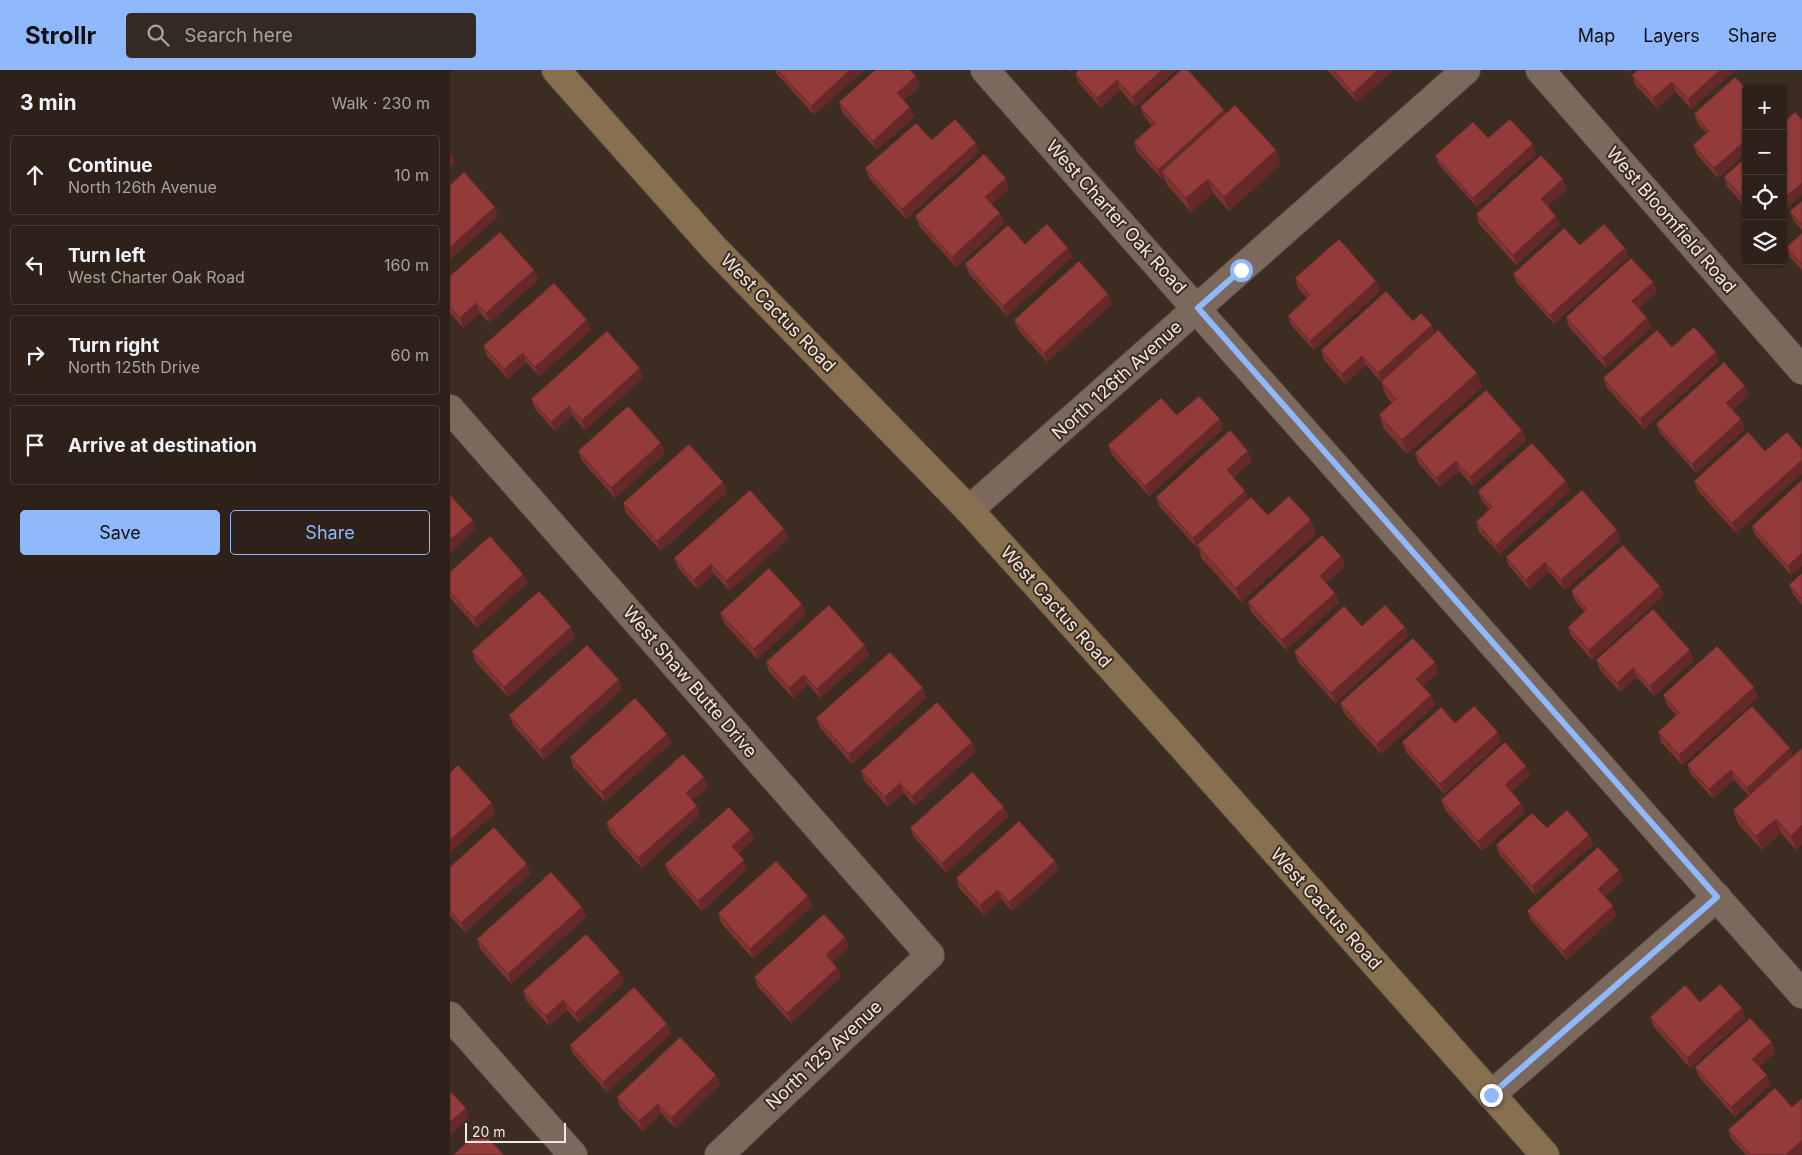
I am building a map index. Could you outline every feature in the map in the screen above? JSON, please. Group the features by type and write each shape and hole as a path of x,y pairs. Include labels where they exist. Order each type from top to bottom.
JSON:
{"main road":[{"name":"West Cactus Road","path":"556,70 714,248 969,510 1165,727 1545,1155"}],"street":[{"name":"West Charter Oak Road","path":"985,70 1198,308 1802,994"},
{"name":"North 126th Avenue","path":"969,510 1466,70"},
{"name":"West Bloomfield Road","path":"1540,70 1802,370"},
{"name":"West Shaw Butte Drive","path":"450,409 930,955"},
{"path":"1491,1095 1717,897"},
{"name":"North 125 Avenue","path":"719,1155 930,955"},
{"path":"450,1016 573,1155"}],"building":[{"path":"778,70 850,70 811,106"},
{"path":"875,70 910,70 916,76 897,93 910,107 873,141 839,102"},
{"path":"1079,70 1162,70 1132,97 1117,80 1097,98 1075,74"},
{"path":"1181,70 1188,70 1224,110 1158,170 1134,142 1155,123 1140,107"},
{"path":"1333,70 1378,70 1353,93"},
{"path":"1638,70 1720,70 1688,99 1672,82 1653,98 1632,75"},
{"path":"1735,77 1742,85 1742,144 1714,168 1693,145 1709,131 1694,114"},
{"path":"1235,105 1276,150 1224,197 1208,179 1186,198 1162,171"},
{"path":"1795,112 1802,120 1802,183 1787,196 1787,130 1787,119"},
{"path":"955,119 976,143 902,209 865,168 916,123 932,140"},
{"path":"1510,119 1533,144 1473,198 1435,156 1473,122 1488,138"},
{"path":"984,154 1006,178 985,197 1000,213 952,257 915,216"},
{"path":"1541,155 1563,179 1541,199 1556,216 1513,255 1476,214"},
{"path":"1742,161 1742,197 1724,177"},
{"path":"464,172 495,207 450,247 450,185"},
{"path":"1802,201 1802,225 1790,211"},
{"path":"1047,224 1068,248 1003,306 965,264 1008,225 1025,244"},
{"path":"1604,224 1625,248 1550,315 1513,274 1564,228 1580,245"},
{"path":"500,232 534,270 486,313 476,303 460,318 450,307 450,276"},
{"path":"1802,233 1802,264 1787,247"},
{"path":"1339,239 1376,281 1310,341 1288,316 1310,295 1295,278"},
{"path":"1631,258 1653,282 1632,301 1647,318 1603,358 1566,317"},
{"path":"1079,261 1108,294 1044,353 1014,320"},
{"path":"554,283 587,320 535,367 523,353 504,369 483,346"},
{"path":"1386,291 1413,321 1421,313 1432,325 1378,373 1362,356 1342,374 1321,350"},
{"path":"1694,327 1716,352 1640,419 1603,378 1657,330 1672,347"},
{"path":"1438,330 1477,373 1402,440 1379,415 1396,399 1381,382"},
{"path":"607,331 640,368 582,420 569,406 551,422 531,399"},
{"path":"1724,362 1745,386 1726,403 1741,419 1692,464 1656,424"},
{"path":"1486,390 1522,430 1470,477 1456,461 1436,478 1415,453"},
{"path":"1199,396 1220,419 1145,486 1108,445 1161,398 1177,415"},
{"path":"628,406 661,443 611,488 578,451"},
{"path":"1230,430 1248,451 1227,470 1245,491 1193,538 1156,497"},
{"path":"1748,432 1765,451 1787,432 1802,449 1802,460 1732,523 1694,481"},
{"path":"1532,443 1566,481 1496,545 1476,522 1492,507 1478,491"},
{"path":"689,444 723,482 657,541 623,503"},
{"path":"1802,480 1802,553 1788,566 1752,526"},
{"path":"750,490 784,529 726,581 711,564 694,580 674,558"},
{"path":"1582,490 1617,530 1561,580 1545,562 1526,580 1506,557"},
{"path":"450,495 473,520 450,540"},
{"path":"1289,496 1311,520 1236,588 1197,545 1251,497 1268,515"},
{"path":"1322,535 1341,556 1320,576 1335,593 1282,640 1248,602"},
{"path":"490,536 523,574 474,618 450,592 450,572"},
{"path":"1623,545 1660,586 1589,650 1568,627 1587,609 1571,591"},
{"path":"769,568 802,604 754,649 720,613"},
{"path":"1802,573 1802,599 1789,585"},
{"path":"539,591 571,627 504,687 472,651"},
{"path":"829,605 865,645 817,689 804,675 789,688 766,662"},
{"path":"1385,605 1405,627 1331,693 1294,652 1344,606 1362,626"},
{"path":"1653,609 1690,650 1650,686 1633,668 1617,683 1596,660"},
{"path":"1413,638 1435,662 1416,679 1431,695 1377,744 1340,703"},
{"path":"587,645 619,680 540,750 509,715"},
{"path":"1717,646 1754,687 1679,755 1658,732 1679,713 1663,695"},
{"path":"890,652 923,688 849,754 816,718"},
{"path":"635,698 667,734 602,792 570,757"},
{"path":"937,702 972,742 912,796 900,783 885,797 861,771"},
{"path":"1474,706 1498,732 1440,784 1402,742 1441,707 1455,723"},
{"path":"1752,706 1790,748 1747,788 1731,770 1709,789 1687,765"},
{"path":"1505,742 1526,766 1505,785 1521,803 1478,841 1441,800"},
{"path":"1802,748 1802,825 1791,836 1776,819 1756,836 1733,810"},
{"path":"683,754 704,777 686,793 697,806 638,858 606,823"},
{"path":"458,765 492,803 450,840 450,773"},
{"path":"972,772 1004,807 942,863 910,828"},
{"path":"729,807 750,830 732,846 744,860 698,901 665,864"},
{"path":"1567,810 1589,835 1532,886 1496,845 1532,813 1547,828"},
{"path":"1019,821 1055,861 1009,902 998,890 980,905 956,878"},
{"path":"494,827 527,864 461,923 450,910 450,867"},
{"path":"1598,847 1619,870 1598,889 1613,906 1563,951 1527,911"},
{"path":"776,861 808,896 750,949 718,913"},
{"path":"551,872 582,907 508,974 477,939"},
{"path":"824,914 845,937 826,955 837,968 787,1013 754,977"},
{"path":"586,934 620,972 575,1013 563,1000 546,1016 523,991"},
{"path":"1720,984 1742,1008 1687,1058 1650,1017 1685,985 1700,1002"},
{"path":"634,987 667,1024 603,1082 570,1045"},
{"path":"1750,1018 1772,1042 1752,1059 1767,1075 1731,1107 1695,1067"},
{"path":"680,1037 716,1075 671,1118 658,1104 639,1121 617,1097"},
{"path":"1775,1088 1792,1107 1802,1098 1802,1140 1786,1155 1751,1155 1728,1130"},
{"path":"450,1091 466,1108 450,1122"},
{"path":"481,1130 504,1155 453,1155"}],"route":[{"path":"1241,270 1198,308 1717,897 1491,1095"}]}
